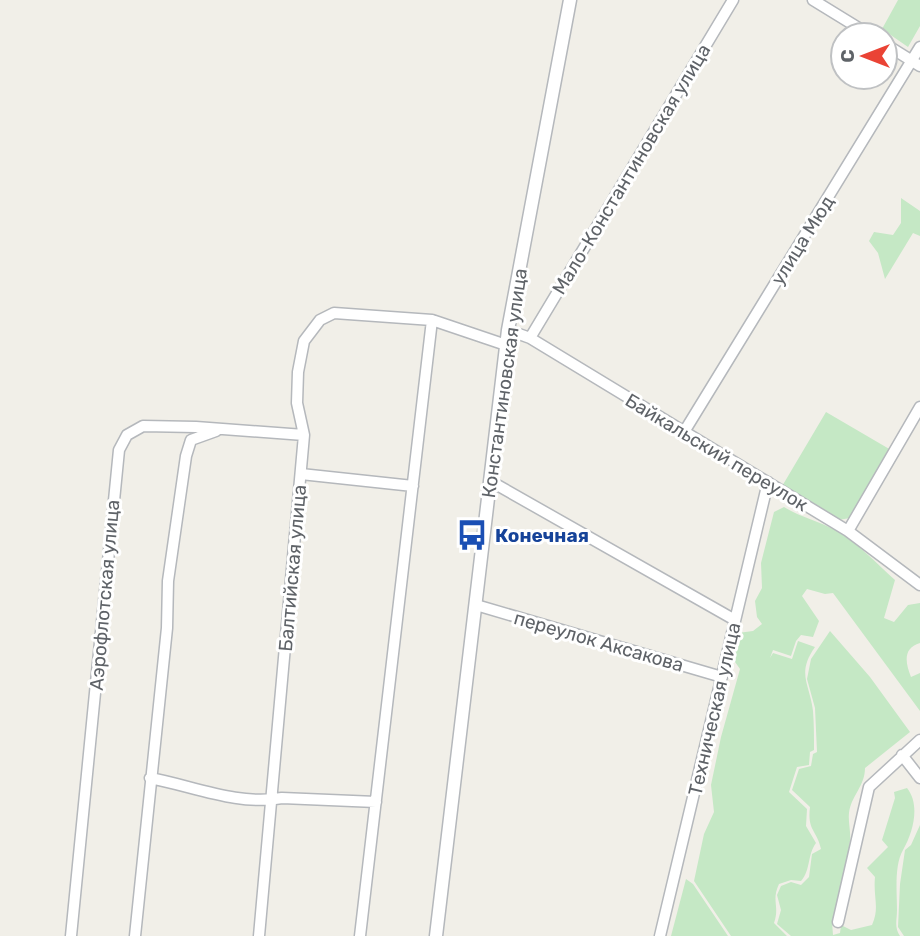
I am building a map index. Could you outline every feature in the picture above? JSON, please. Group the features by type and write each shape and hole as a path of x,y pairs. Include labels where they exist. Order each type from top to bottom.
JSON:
{"street":[{"name":"Константиновская улица","path":"436,936 508,330 570,0"},
{"name":"Мало-Константиновская улица","path":"530,338 733,0"},
{"path":"813,0 847,21"},
{"name":"улица Мюд","path":"684,432 916,63 920,47"},
{"path":"899,53 916,63"},
{"name":"Балтийская улица","path":"259,936 304,435 297,403 298,372 304,341 320,320 334,313 432,320 506,345"},
{"path":"360,936 432,320"},
{"name":"Байкальский переулок","path":"508,330 530,338 848,531 920,586"},
{"path":"848,531 920,407"},
{"name":"Аэрофлотская улица","path":"71,936 119,450 127,435 143,426 304,435"},
{"path":"135,936 167,628 168,581 186,456 191,440 223,430"},
{"path":"301,474 413,486"},
{"path":"490,481 736,620"},
{"name":"Техническая улица","path":"660,936 768,482"},
{"name":"переулок Аксакова","path":"475,605 722,677"},
{"path":"838,922 869,788 920,740"},
{"path":"902,755 920,778"},
{"path":"150,778 225,796 271,800 282,798 376,802"}],"green space":[{"path":"898,0 920,0 920,26 908,47 899,41 899,21 886,21"},
{"path":"901,198 920,211 920,236 913,233 885,279 878,253 869,241 874,232 893,235 901,223"},
{"path":"826,412 891,450 850,518 838,520 781,488"},
{"path":"784,507 843,535 895,580 884,618 894,622 908,605 920,603 920,643 908,652 907,666 911,677 920,673 920,711 833,593 825,594 807,589 802,596 819,621 813,637 801,635 796,641 791,656 773,650 770,658 773,653 792,659 798,641 815,647 809,656 805,672 813,711 814,750 810,752 809,765 797,767 789,792 807,809 806,826 816,843 801,881 791,880 779,884 777,890 774,923 787,936 731,936 694,881 704,834 714,812 711,785 740,669 733,659 738,633 753,631 762,624 757,617 755,601 762,588 761,563 774,512"},
{"path":"830,631 870,677 910,732 865,768 863,780 852,801 849,813 849,851 832,922 833,935 840,933 841,925 851,930 872,925 876,907 875,877 867,868 888,847 882,840 895,798 894,792 907,788 913,802 914,818 897,871 896,923 900,936 791,936 777,924 781,910 777,895 781,886 791,882 801,885 809,877 812,854 821,849 811,826 810,807 792,790 799,769 811,766 813,754 817,752 815,708 807,679 811,659"},
{"path":"920,825 920,936 904,936 898,927 900,884 905,850 911,845"},
{"path":"686,879 693,884 728,936 671,936"}],"place":[{"name":"Конечная","path":"472,535"}]}
